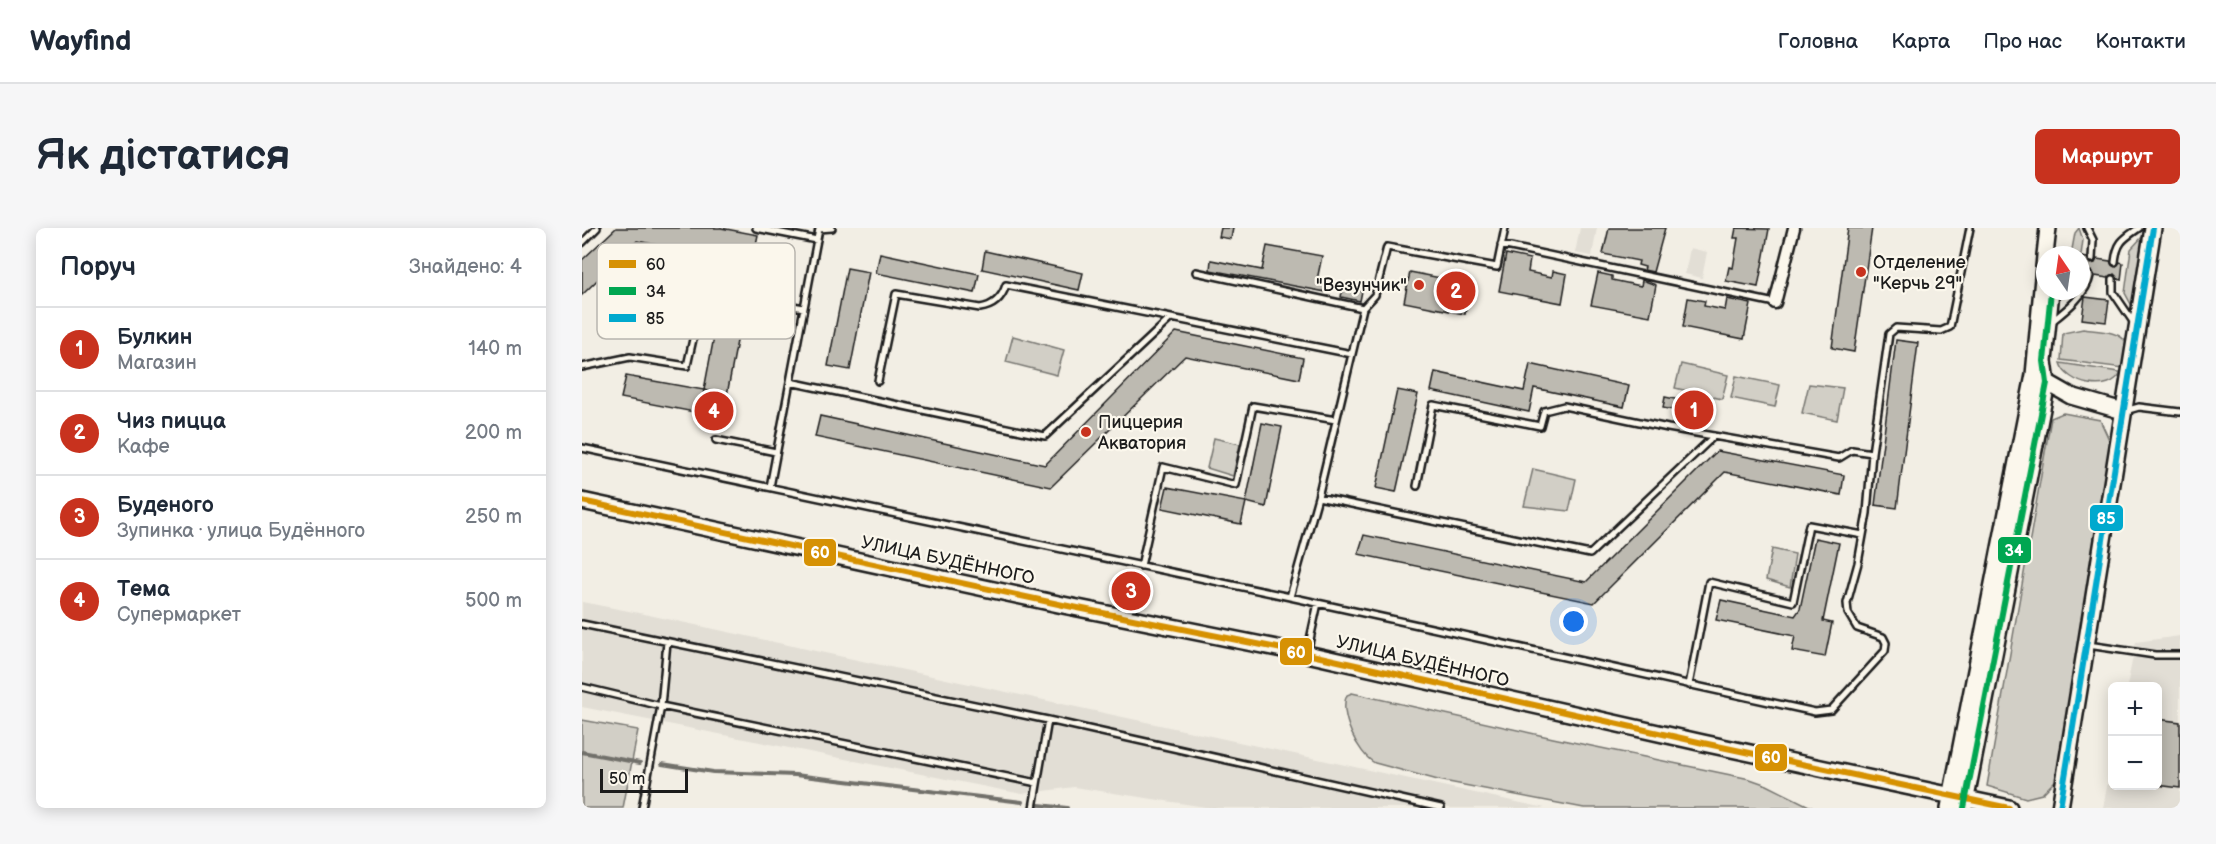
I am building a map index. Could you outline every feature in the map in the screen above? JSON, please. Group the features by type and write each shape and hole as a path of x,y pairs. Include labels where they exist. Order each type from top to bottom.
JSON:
{"main road":[{"path":"2046,246 2048,228"},
{"path":"2056,246 2058,228"},
{"path":"2060,808 2153,228"},
{"path":"2040,379 2043,300"},
{"path":"1958,802 2044,361 2050,300"},
{"path":"2040,379 2071,396 2123,411"},
{"name":"УЛИЦА БУДЁННОГО","path":"582,501 1063,605 1307,654 1958,802 2009,808"}],"street":[{"path":"1775,303 1794,228"}],"lane":[{"path":"582,243 597,228"},
{"path":"756,228 817,240"},
{"path":"770,487 819,229 832,228"},
{"path":"1290,597 1318,497 1363,308 1375,295 1387,247 1497,267 1505,228"},
{"path":"582,448 1290,597 1815,712 1832,710 1885,651 1886,643 1883,637 1857,628 1848,613 1847,603 1867,513 1872,453 1889,334 1896,328 1941,331 1950,327 1970,228"},
{"path":"2087,228 2093,240 2092,259"},
{"path":"2115,262 2118,245 2139,228"},
{"path":"1501,245 1775,303"},
{"path":"1196,272 1363,308"},
{"path":"2113,279 2113,292 2136,327"},
{"path":"878,381 896,294 980,308 988,307 996,302 1006,285 1352,354"},
{"path":"2048,325 2075,300"},
{"path":"795,306 804,308"},
{"path":"790,382 1045,436 1170,319"},
{"path":"582,367 630,357 687,366 693,339"},
{"path":"1417,486 1433,405 1540,426 1544,411 1563,406 1839,458 1852,450 1872,453"},
{"path":"1141,566 1163,467 1236,484 1252,406 1336,420"},
{"path":"2123,411 2139,407 2180,412"},
{"path":"1318,497 1590,554 1714,436"},
{"path":"716,440 776,452"},
{"path":"1689,685 1709,582 1793,602 1809,525 1863,535"},
{"path":"1307,654 1318,603"},
{"path":"582,624 1047,720 1441,808"},
{"path":"642,808 661,706 667,642"},
{"path":"2086,645 2155,655 2180,655"},
{"path":"582,687 661,706 1037,783"},
{"path":"1033,808 1047,720"}],"shaded area":[{"path":"1580,228 1597,228 1592,256 1575,253"},
{"path":"2079,228 2083,240 2082,246 2073,246 2075,233"},
{"path":"2142,237 2144,241 2132,306 2125,293 2131,249"},
{"path":"1690,248 1707,252 1702,278 1685,274"},
{"path":"2083,329 2107,332 2124,339 2128,350 2124,368 2061,360 2063,333"},
{"path":"1013,336 1064,350 1057,375 1006,362"},
{"path":"2060,363 2121,372 2108,383 2089,384 2071,376"},
{"path":"1681,364 1728,375 1722,399 1675,388"},
{"path":"1736,376 1780,385 1775,407 1731,398"},
{"path":"1809,384 1843,388 1837,420 1802,413"},
{"path":"2063,413 2100,420 2111,444 2056,780 2042,794 2026,798 1987,786 2051,418"},
{"path":"1214,438 1240,444 1233,476 1207,468"},
{"path":"1533,469 1576,479 1569,511 1524,506"},
{"path":"1772,549 1795,554 1790,587 1766,580"},
{"path":"582,602 1545,808 1212,808 1074,787 1022,794 582,707"},
{"path":"2180,636 2180,808 2103,808 2108,781 2108,790 2162,790 2162,682 2128,682 2136,642"},
{"path":"1352,693 1750,779 1813,808 1584,808 1438,780 1375,763 1362,751 1351,732 1345,712 1347,695"},
{"path":"582,720 638,730 623,808 582,808"}],"building":[{"path":"616,228 721,228 758,235 756,243 647,243 637,241 635,243 600,243"},
{"path":"1221,228 1233,228 1231,239 1219,237"},
{"path":"1609,228 1665,228 1653,272 1644,270 1645,267 1638,265 1639,261 1603,254"},
{"path":"1736,228 1769,229 1758,287 1726,281 1729,267 1733,268 1738,238 1734,238"},
{"path":"1848,228 1872,228 1854,352 1832,348"},
{"path":"597,246 597,280 582,295 582,260"},
{"path":"1267,246 1322,256 1317,280 1328,282 1326,292 1210,270 1211,260 1262,270"},
{"path":"985,251 1083,273 1079,290 982,269"},
{"path":"880,253 979,274 975,293 876,273"},
{"path":"1506,254 1530,259 1528,272 1552,277 1553,271 1567,274 1562,303 1499,291"},
{"path":"2097,259 2110,261 2115,267 2120,262 2123,263 2121,280 2114,274 2108,278 2095,276 2091,271 2090,262 2095,263"},
{"path":"847,268 869,272 850,370 828,366"},
{"path":"1410,272 1471,284 1465,314 1404,302"},
{"path":"1598,273 1612,276 1612,280 1641,286 1642,280 1656,285 1650,316 1591,305"},
{"path":"1343,287 1362,291 1360,301 1341,297"},
{"path":"1688,298 1705,301 1704,306 1725,310 1727,299 1751,304 1744,339 1683,327"},
{"path":"2090,298 2109,300 2106,322 2082,319 2085,300 2090,300"},
{"path":"1176,332 1303,358 1299,379 1185,356 1051,487 815,437 820,416 1045,465"},
{"path":"714,339 737,339 727,395 704,390"},
{"path":"1896,340 1918,343 1897,508 1875,505"},
{"path":"1530,364 1629,386 1624,407 1534,388 1529,412 1431,391 1435,372 1524,391"},
{"path":"626,376 704,390 699,413 621,398"},
{"path":"1397,390 1418,394 1396,492 1376,488"},
{"path":"1665,397 1680,400 1678,411 1663,408"},
{"path":"1262,423 1282,427 1266,507 1246,502"},
{"path":"1717,451 1844,475 1841,495 1725,472 1594,603 1358,554 1364,535 1586,582"},
{"path":"1167,487 1246,502 1241,524 1162,508"},
{"path":"1815,538 1839,543 1823,621 1832,623 1825,657 1792,651 1795,636 1716,620 1721,600 1795,616 1800,609"},
{"path":"2162,720 2180,722 2180,788 2162,786"}],"waterway":[{"path":"582,752 640,763"},
{"path":"662,764 713,772 795,775 1022,802"},
{"path":"1039,805 1067,808"}],"transit line":[{"name":"85","path":"2060,808 2153,228"},
{"name":"34","path":"1964,808 2047,383 2044,361 2050,300"},
{"name":"60","path":"582,501 1063,605 1307,654 1703,743 2009,808"}],"place":[{"name":"Отделение \"Керчь 29\"","path":"1861,272"},
{"name":"\"Везунчик\"","path":"1419,285"},
{"name":"Чиз пицца","path":"1456,291"},
{"name":"Булкин","path":"1694,410"},
{"name":"Тема","path":"714,411"},
{"name":"Пиццерия Акватория","path":"1086,432"},
{"name":"Буденого","path":"1131,591"}]}
